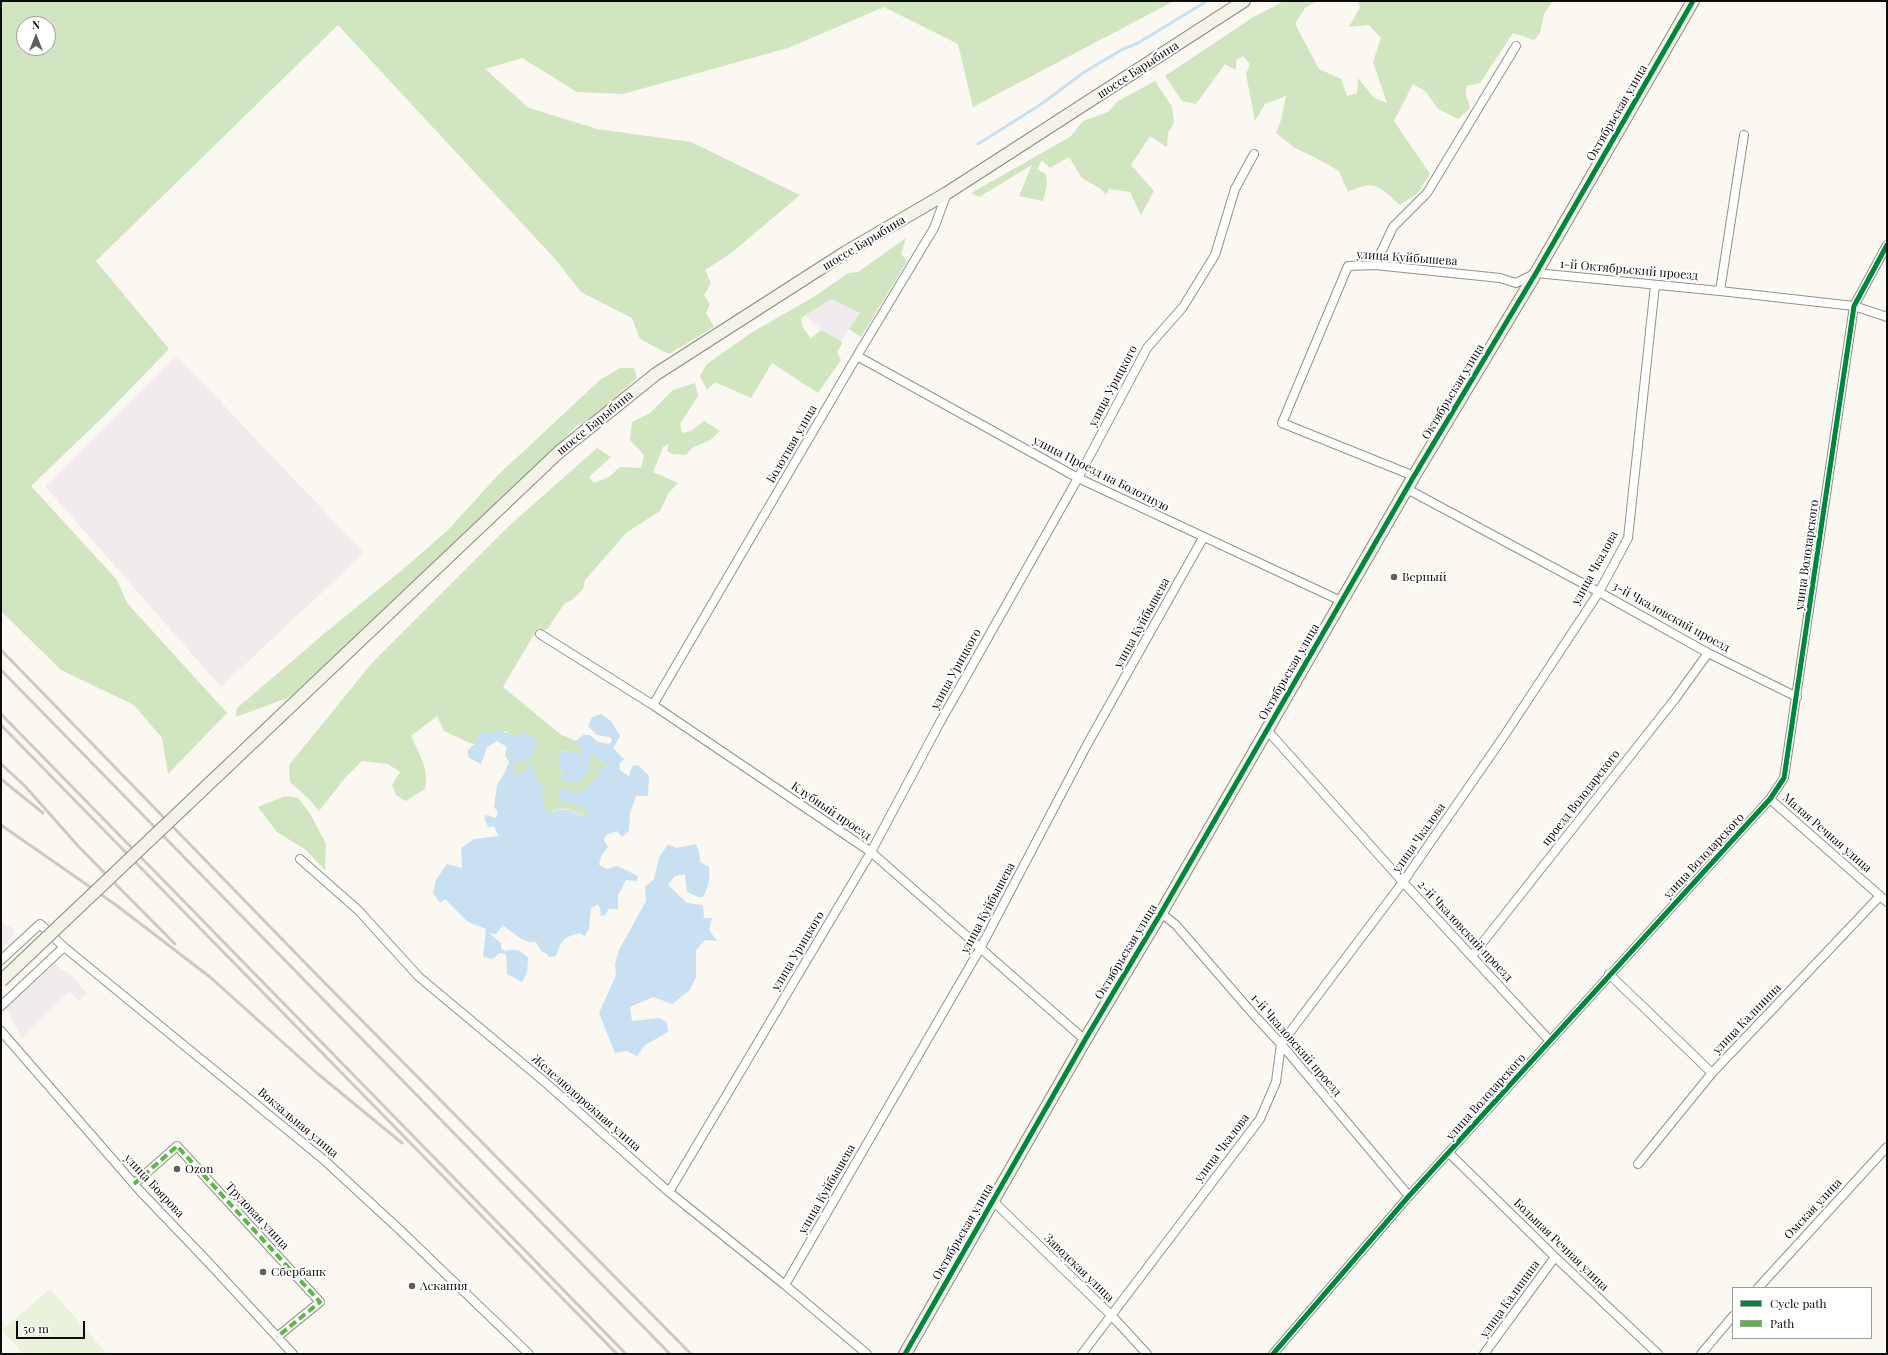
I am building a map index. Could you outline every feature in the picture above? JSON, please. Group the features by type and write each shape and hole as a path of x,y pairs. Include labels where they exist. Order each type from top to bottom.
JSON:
{"main road":[{"name":"шоссе Барыбина","path":"1,981 559,452 656,374 846,252 948,193 1244,1"},
{"name":"Октябрьская улица","path":"904,1354 1085,1040 1161,913 1414,476 1536,273 1693,1"}],"street":[{"path":"1375,266 1393,227 1427,192 1516,46"},
{"path":"1720,291 1744,135"},
{"name":"улица Урицкого","path":"669,1192 871,852 938,726 1078,478 1147,348 1183,307 1215,255 1236,189 1254,154"},
{"name":"Болотная улица","path":"654,705 856,356 934,228 948,193"},
{"name":"улица Володарского","path":"1273,1354 1409,1196 1770,799 1784,778 1854,306 1887,245"},
{"name":"улица Куйбышева","path":"1414,476 1282,423 1348,266 1375,266 1500,278 1516,283 1536,273"},
{"name":"1-й Октябрьский проезд","path":"1536,273 1854,306 1887,317"},
{"name":"улица Чкалова","path":"1082,1354 1260,1119 1276,1082 1282,1044 1403,882 1504,736 1599,592 1628,538 1655,285"},
{"name":"улица Проезд на Болотную","path":"856,356 1078,478 1341,602"},
{"name":"3-й Чкаловский проезд","path":"1407,489 1599,592 1708,653 1797,697"},
{"name":"улица Куйбышева","path":"785,1285 981,947 1088,743 1203,538"},
{"name":"Клубный проезд","path":"540,634 654,705 871,852 981,947 1085,1040"},
{"name":"проезд Володарского","path":"1472,956 1675,699 1708,653"},
{"name":"2-й Чкаловский проезд","path":"1267,730 1403,882 1550,1041"},
{"name":"Малая Речная улица","path":"1770,799 1887,902"},
{"name":"Железнодорожная улица","path":"300,859 358,910 419,977 546,1083 669,1192 785,1285 867,1354"},
{"name":"улица Калинина","path":"1638,1164 1712,1073 1880,896"},
{"name":"1-й Чкаловский проезд","path":"1161,913 1176,925 1254,1015 1282,1044 1409,1196"},
{"name":"Вокзальная улица","path":"1,960 40,924 64,947 324,1160 400,1230 529,1354"},
{"path":"1,1006 64,947"},
{"path":"1610,974 1712,1073"},
{"name":"улица Боярова","path":"1,1031 134,1184 210,1263 293,1354"},
{"name":"Трудовая улица","path":"134,1184 176,1146 320,1302 277,1337"},
{"name":"Омская улица","path":"1759,1287 1887,1147"},
{"name":"Большая Речная улица","path":"1449,1153 1555,1257 1658,1354"},
{"name":"Заводская улица","path":"993,1201 1112,1316 1147,1354"},
{"name":"улица Калинина","path":"1484,1354 1555,1257"},
{"path":"1701,1354 1732,1317"}],"shaded area":[{"path":"831,299 860,313 841,341 821,330 805,315"},
{"path":"177,356 364,553 221,687 45,486"},
{"path":"1,923 15,929 12,938 1,950"},
{"path":"56,964 62,970 70,974 87,993 80,1001 69,992 22,1039 5,1006"}],"green space":[{"path":"1,1 1174,1 973,107 958,44 884,7 788,48 623,94 577,92 522,58 485,69 529,108 597,129 691,142 800,195 730,254 705,270 711,283 704,295 710,304 706,313 714,327 669,354 640,339 632,318 581,292 556,260 338,25 96,261 169,349 105,415 31,486 117,580 127,603 227,713 168,774 162,738 134,705 61,670 1,611"},
{"path":"1284,1 1317,1 1305,8 1295,24 1319,69 1341,79 1347,96 1357,93 1358,78 1374,98 1387,103 1373,62 1381,38 1369,25 1349,27 1360,7 1358,1 1553,1 1544,14 1540,33 1534,40 1513,33 1480,83 1466,86 1466,95 1470,108 1458,119 1438,109 1426,92 1413,84 1394,121 1430,174 1417,194 1400,205 1377,187 1365,186 1348,192 1339,171 1295,148 1276,133 1281,120 1286,96 1265,104 1255,121 1246,74 1250,64 1243,56 1236,60 1236,70 1225,64 1196,104 1182,101 1165,76 1252,18"},
{"path":"1155,81 1172,107 1174,122 1168,133 1167,147 1150,136 1131,165 1154,191 1141,215 1130,192 1109,189 1106,195 1101,189 1082,178 1069,157 1050,168 1042,160 1037,169 1046,174 1047,185 1043,201 1019,196 1032,165 979,197 971,193 1070,137 1083,121 1108,112 1118,101"},
{"path":"906,238 901,254 907,261 861,337 849,329 860,313 831,299 801,318 803,328 811,338 821,330 841,341 842,344 837,352 841,360 818,393 772,363 751,398 715,382 707,390 700,376 707,364 751,333 817,295 848,273 858,272"},
{"path":"620,368 634,368 637,378 586,423 578,424 538,466 434,565 290,697 236,717 237,708 448,530 498,475 601,379"},
{"path":"695,383 698,396 680,424 682,433 691,431 704,421 720,431 710,440 692,448 686,455 672,454 667,451 669,444 663,447 653,472 678,483 668,494 660,511 627,532 585,580 583,589 572,600 564,604 548,628 533,636 503,687 560,734 576,741 582,753 558,751 562,780 590,753 609,767 580,793 562,787 560,800 577,805 588,811 587,817 564,809 547,814 534,778 536,768 516,779 512,762 530,760 538,741 513,736 506,731 480,733 475,744 469,743 444,731 437,716 411,736 425,769 425,789 406,801 396,795 392,785 400,772 388,764 362,761 345,778 319,811 308,798 290,782 289,765 372,663 509,526 597,448 611,457 589,477 594,483 609,477 620,467 641,468 644,455 630,440 632,422 650,413 673,390"},
{"path":"285,796 298,798 311,815 326,844 325,870 306,850 277,832 258,807"},
{"path":"50,1289 107,1354 23,1354 2,1330"}],"water":[{"path":"601,714 611,721 620,736 613,748 624,759 619,764 620,770 629,776 632,766 638,765 649,776 648,796 636,796 630,813 629,831 622,837 617,831 606,835 604,840 608,847 601,856 599,865 607,869 617,866 638,876 637,881 626,880 618,895 618,909 609,909 605,915 601,916 598,904 591,908 589,928 585,936 579,933 566,938 560,945 556,956 549,957 541,951 536,942 523,939 503,925 496,934 489,933 501,943 501,949 506,951 518,951 528,958 527,972 522,982 507,974 506,954 499,953 493,959 483,957 486,929 468,922 445,899 440,903 433,893 436,880 447,864 462,868 461,848 474,839 499,836 494,826 488,827 484,818 486,815 496,818 498,812 494,807 497,785 509,762 505,755 507,747 497,741 487,747 481,764 468,757 468,750 475,744 480,733 501,731 509,733 513,736 525,733 538,741 530,760 513,762 516,778 533,763 536,768 535,778 546,788 541,794 547,814 564,809 587,817 588,811 577,805 560,800 558,790 562,787 580,793 599,775 600,768 608,766 590,753 589,770 578,783 562,780 558,751 582,753 576,741 583,735 590,735 598,742 610,744 612,740 610,737 597,735 588,726 592,717"},
{"path":"668,844 676,848 696,844 699,851 700,862 709,867 709,882 703,897 698,897 687,892 685,874 675,876 668,885 687,903 703,905 704,918 712,918 709,930 717,941 705,940 696,950 696,977 690,990 672,1004 653,997 630,1007 632,1021 660,1018 667,1023 668,1032 645,1045 637,1056 627,1051 615,1053 599,1013 616,975 615,964 619,950 646,901 645,887 654,879 659,858"}],"waterway":[{"path":"978,144 1040,105 1083,73 1123,49 1138,43 1207,1"}],"railway":[{"path":"1,650 316,974 691,1354"},
{"path":"1,670 670,1354"},
{"path":"1,714 626,1354"},
{"path":"1,725 617,1354"},
{"path":"1,764 24,785 79,847 175,944"},
{"path":"1,779 43,813"},
{"path":"1,825 116,905 210,977 318,1074 402,1143"}],"marked path":[{"path":"134,1184 177,1146 320,1302 277,1337"}],"cycle path":[{"path":"905,1354 1085,1040 1161,913 1414,476 1536,273 1693,1"},
{"path":"1273,1354 1409,1196 1770,799 1784,778 1854,306 1887,245"}],"place":[{"name":"Верный","path":"1394,577"},
{"name":"Ozon","path":"177,1169"},
{"name":"Сбербанк","path":"263,1272"},
{"name":"Аскания","path":"412,1286"}]}
